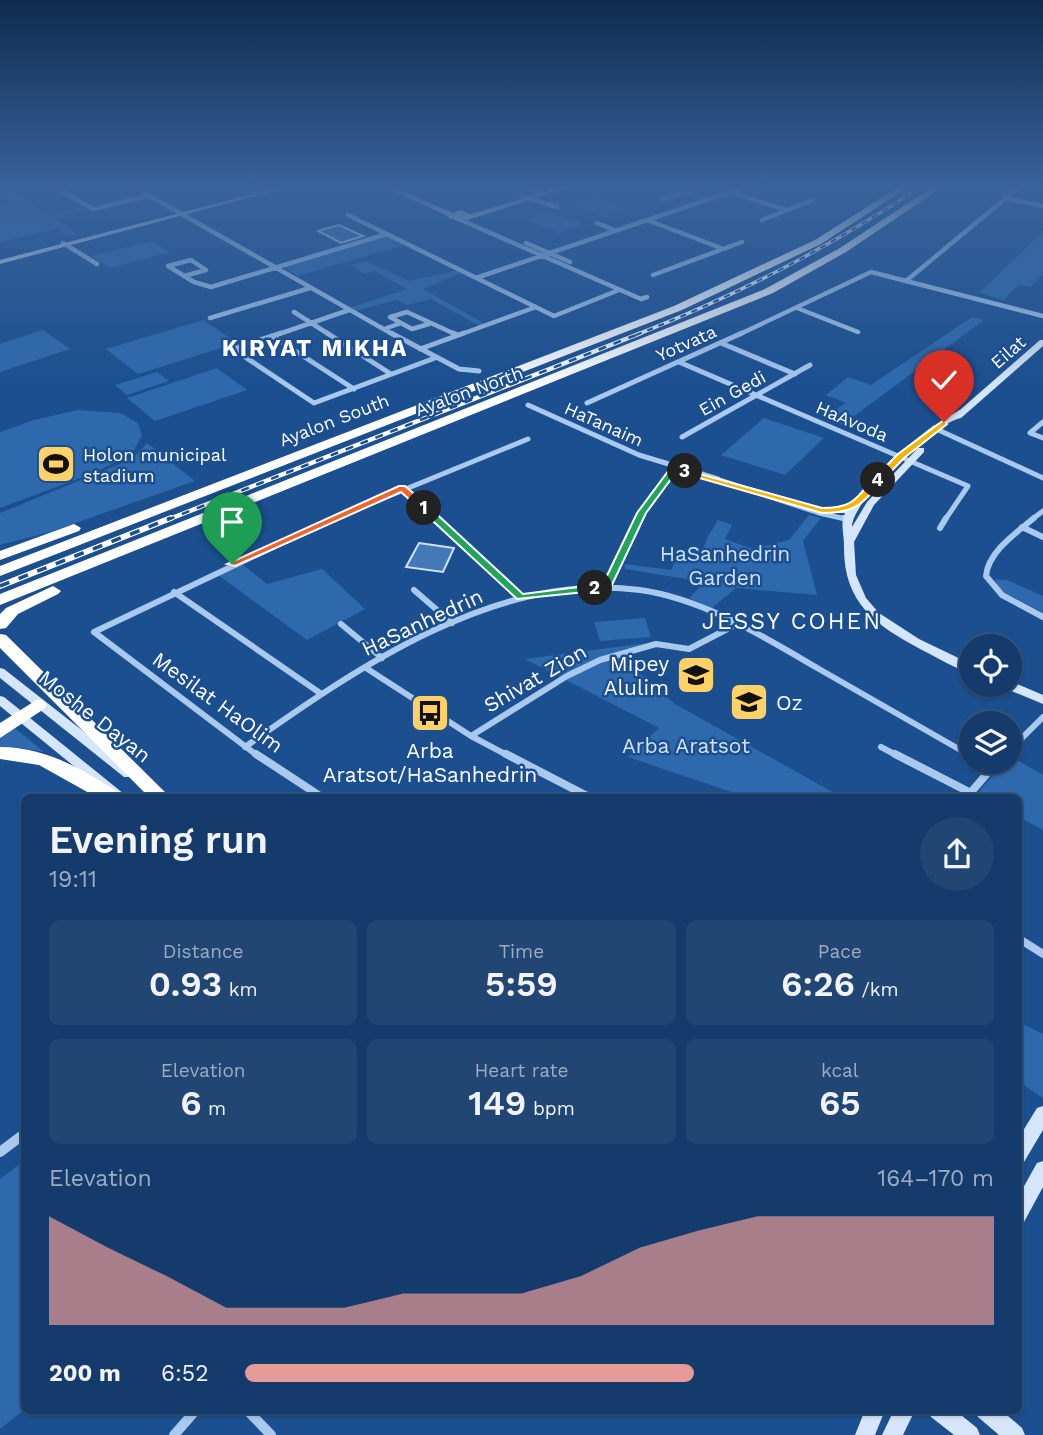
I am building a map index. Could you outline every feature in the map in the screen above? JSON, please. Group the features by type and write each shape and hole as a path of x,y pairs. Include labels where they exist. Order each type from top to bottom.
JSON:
{"highway":[{"name":"Ayalon South","path":"0,571 678,308 793,255"},
{"name":"Ayalon North","path":"0,600 744,302 802,275 835,255"},
{"path":"0,611 536,387"},
{"path":"4,553 428,405"},
{"path":"0,624 5,616 24,604 81,577"},
{"path":"0,639 157,794"},
{"path":"0,732 38,705"},
{"path":"0,753 27,753 49,760 106,794"}],"street":[{"path":"0,260 20,255"},
{"path":"83,255 97,264"},
{"path":"253,255 435,358 459,369 479,371"},
{"path":"184,276 206,270 191,260 168,266 184,276 203,287 211,287 319,255"},
{"path":"429,255 554,316 619,290"},
{"path":"476,278 541,255 641,299 647,297 555,255"},
{"path":"653,275 703,255"},
{"path":"906,281 937,255"},
{"name":"Yotvata","path":"587,403 744,333 871,272 1043,316"},
{"path":"210,318 310,288"},
{"path":"419,349 536,307"},
{"path":"797,308 858,331"},
{"path":"349,310 233,349 314,403 435,358"},
{"path":"294,312 391,374"},
{"path":"429,324 407,312 390,317 412,329 437,324 458,335"},
{"path":"384,329 401,323"},
{"path":"272,336 354,389"},
{"name":"Eilat","path":"850,514 906,458 1043,342"},
{"name":"Ein Gedi","path":"721,343 795,374"},
{"name":"HaAvoda","path":"679,362 968,486 940,528"},
{"name":"Ein Gedi","path":"682,437 810,365"},
{"name":"HaTanaim","path":"528,405 639,455 791,503 822,510"},
{"path":"1043,422 1030,433 1043,438"},
{"path":"939,430 1043,478"},
{"path":"174,592 402,488 528,439"},
{"name":"Eilat","path":"861,520 870,504 906,458"},
{"path":"607,587 641,513 673,467"},
{"path":"402,488 520,597"},
{"name":"HaTanaim","path":"791,503 850,514 861,520"},
{"path":"822,510 843,510 850,514 849,577 867,607 908,638 959,663"},
{"path":"1043,511 1022,527 986,568 986,576 993,589 1043,617"},
{"path":"849,542 861,520"},
{"path":"1022,527 1043,537"},
{"name":"HaSanhedrin","path":"245,747 320,693 452,623 520,597 607,587 639,590 669,597 737,624 959,749"},
{"path":"414,590 452,623"},
{"path":"174,592 320,693"},
{"name":"Mesilat HaOlim","path":"174,592 94,632 245,747 317,794"},
{"path":"341,624 382,658"},
{"name":"Shivat Zion","path":"471,736 567,676 600,660 656,645 689,649 737,624"},
{"path":"366,668 471,736 582,794"},
{"name":"Moshe Dayan","path":"0,672 38,705 156,794"},
{"path":"1022,691 1043,701"},
{"path":"0,700 117,794"},
{"path":"1022,738 1043,717"},
{"path":"881,747 967,794"},
{"path":"970,794 987,774"},
{"path":"1022,941 1043,954"},
{"path":"1022,1149 1043,1114"},
{"path":"0,1152 21,1136"},
{"path":"1022,1208 1043,1169"},
{"path":"174,1435 192,1414"},
{"path":"251,1414 271,1435"},
{"path":"892,1435 903,1414"},
{"path":"943,1414 970,1435"},
{"path":"990,1414 1015,1435"}],"green space":[{"path":"95,255 159,255 110,268 91,256"},
{"path":"324,255 370,255 298,276 284,267"},
{"path":"1018,255 1043,255 1043,274 1030,287 1019,284 1004,300 979,293"},
{"path":"366,261 409,281 459,270 464,272 423,289 487,325 481,327 431,299 407,305 396,300 355,311 349,308 407,289 374,271 364,274 351,265"},
{"path":"972,317 984,320 842,425 824,417 846,403 826,395 848,377 871,385"},
{"path":"203,320 237,343 138,374 106,349"},
{"path":"43,330 70,349 0,372 0,344"},
{"path":"217,368 247,390 155,421 127,398"},
{"path":"157,372 169,381 127,395 115,385"},
{"name":"Holon municipal stadium","path":"78,410 120,413 138,423 142,436 131,455 91,474 0,508 0,432 34,420"},
{"path":"764,418 824,438 785,475 721,455"},
{"path":"147,443 195,481 50,532 0,545 0,513 132,459"},
{"name":"HaSanhedrin Garden","path":"809,515 821,518 803,541 817,595 736,588 712,608 689,598 705,582 625,569 625,564 671,570 675,562 699,562 707,538 718,520 732,525 725,539 753,549 789,540"},
{"path":"241,563 267,584 322,569 365,609 307,640 218,575"},
{"path":"995,579 1007,580 1043,596 1043,613 998,589"},
{"path":"645,618 651,637 600,641 594,622"},
{"name":"Arba Aratsot","path":"647,643 625,661 675,704 836,794 737,794 628,757 659,728 525,659"},
{"path":"15,728 44,752 21,748 0,749 0,737"},
{"path":"1022,763 1043,775 1043,830 1022,819 1022,794 977,794 994,774 1022,774"},
{"path":"1022,1024 1043,1034 1043,1098 1022,1084"},
{"path":"21,1163 21,1412 0,1429 0,1179"}],"building":[{"path":"419,543 454,548 443,572 406,567"}],"railway":[{"path":"637,335 747,287 809,255"},
{"path":"637,335 641,333"},
{"path":"167,520 637,335"},
{"path":"0,586 171,518"}],"place":[{"name":"Holon municipal stadium","path":"56,464"},
{"name":"Mipey Alulim","path":"696,675"},
{"name":"Oz","path":"749,702"},
{"name":"Arba Aratsot/HaSanhedrin","path":"430,713"}],"district":[{"name":"KIRYAT MIKHA","path":"315,348"},
{"name":"JESSY COHEN","path":"792,621"}],"route":[{"path":"232,564 402,488 520,597 607,587 619,566 641,513 675,468 791,503 822,510 843,510 854,506 901,456 944,422"}]}
